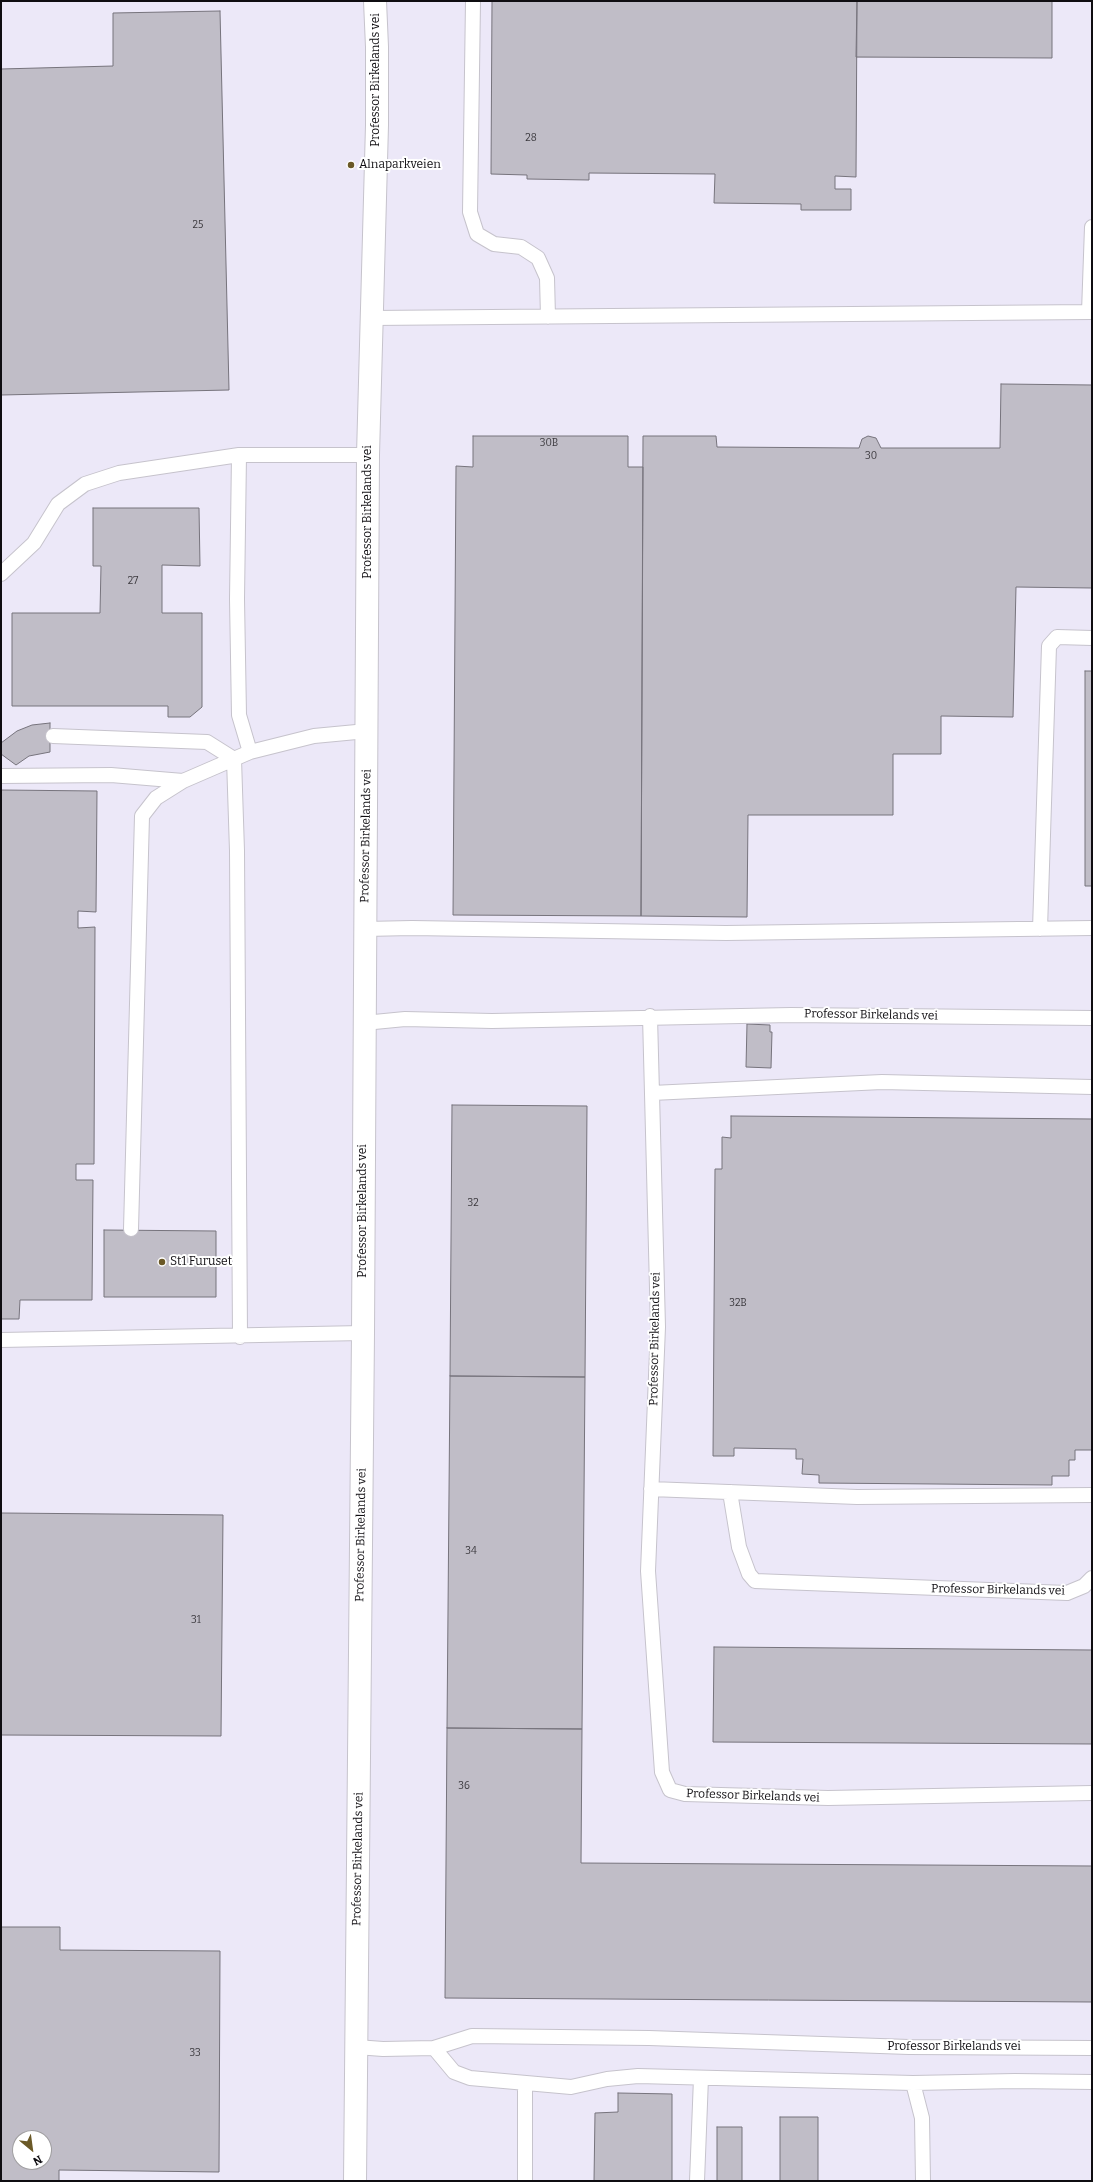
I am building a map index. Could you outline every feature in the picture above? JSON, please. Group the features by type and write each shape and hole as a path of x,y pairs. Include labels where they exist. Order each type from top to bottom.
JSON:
{"main road":[{"name":"Professor Birkelands vei","path":"355,2181 363,1333 364,929 367,731 368,455 377,118 375,1"}],"lane":[{"path":"473,1 470,212 477,234 494,244 521,247 538,258 547,278 548,317"},
{"path":"371,318 1090,312 1092,227"},
{"path":"1,574 34,543 58,504 85,484 119,473 239,455 368,455"},
{"path":"239,455 237,599 240,715 250,752"},
{"path":"1040,929 1049,646 1056,637 1092,638"},
{"path":"131,1229 142,816 156,798 183,781 250,752 314,736 367,731"},
{"path":"53,736 207,742 234,759"},
{"path":"234,759 237,851 240,1337"},
{"path":"1,776 111,775 183,781"},
{"path":"364,929 412,928 726,933 1092,928"},
{"name":"Professor Birkelands vei","path":"364,1023 405,1019 492,1021 650,1016 791,1015 1092,1018"},
{"name":"Professor Birkelands vei","path":"650,1016 658,1327 648,1571 662,1772 670,1790 685,1794 828,1798 1092,1793"},
{"path":"652,1093 882,1082 1092,1087"},
{"path":"1,1340 240,1337 363,1333"},
{"path":"651,1489 857,1497 1092,1494"},
{"name":"Professor Birkelands vei","path":"730,1492 739,1547 749,1574 755,1581 1067,1593 1084,1586 1092,1578"},
{"name":"Professor Birkelands vei","path":"356,2047 383,2050 434,2048 472,2036 649,2038 909,2047 1092,2048"},
{"path":"434,2048 454,2072 470,2078 571,2086 607,2079 638,2076 913,2083 1015,2080 1092,2082"},
{"path":"697,2181 701,2078"},
{"path":"525,2083 525,2181"},
{"path":"913,2083 922,2118 923,2181"}],"shaded area":[{"path":"1,1 1092,1 1092,2181 1,2181"}],"building":[{"path":"492,1 857,1 856,177 835,176 835,189 851,189 851,210 801,210 801,204 714,203 715,174 589,173 589,180 527,179 527,175 491,174"},
{"path":"857,1 1052,1 1052,58 856,57"},
{"path":"220,11 229,390 1,395 1,69 113,66 113,13"},
{"path":"1001,384 1092,385 1092,588 1016,587 1013,717 941,716 941,754 893,754 893,815 748,815 747,917 641,916 643,436 716,436 717,447 859,448 862,439 868,436 876,438 881,448 1000,448"},
{"path":"473,436 628,436 628,467 643,467 641,916 453,915 456,466 473,467"},
{"path":"93,508 199,508 200,566 162,565 162,613 202,613 202,707 190,717 168,717 168,706 12,706 12,613 100,613 101,566 93,566"},
{"path":"1085,671 1092,671 1092,886 1085,886"},
{"path":"50,723 50,752 29,756 16,765 1,754 1,743 17,731 32,725"},
{"path":"1,790 97,791 96,912 78,911 78,928 95,927 94,1164 76,1164 76,1180 93,1180 92,1300 20,1300 19,1319 1,1319"},
{"path":"747,1024 770,1025 770,1032 772,1032 771,1068 746,1067"},
{"path":"452,1105 587,1106 585,1377 450,1376"},
{"path":"731,1116 1092,1119 1092,1450 1075,1450 1075,1460 1069,1460 1069,1476 1052,1476 1052,1485 819,1483 819,1475 802,1474 803,1459 796,1459 796,1449 734,1448 734,1456 713,1456 715,1169 722,1169 722,1137 731,1138"},
{"path":"104,1230 216,1231 216,1297 104,1297"},
{"path":"450,1376 585,1377 582,1729 447,1728"},
{"path":"1,1513 223,1515 221,1736 1,1735"},
{"path":"714,1647 1092,1650 1092,1744 713,1742"},
{"path":"447,1728 582,1729 581,1863 1092,1866 1092,2002 445,1998"},
{"path":"1,1927 60,1927 60,1950 220,1951 219,2172 59,2170 59,2181 1,2181"},
{"path":"618,2093 672,2094 672,2181 594,2181 595,2113 618,2112"},
{"path":"780,2117 818,2117 818,2181 780,2181"},
{"path":"717,2127 742,2127 742,2181 717,2181"}],"place":[{"name":"Alnaparkveien","path":"351,165"},
{"name":"St1 Furuset","path":"162,1262"}]}
